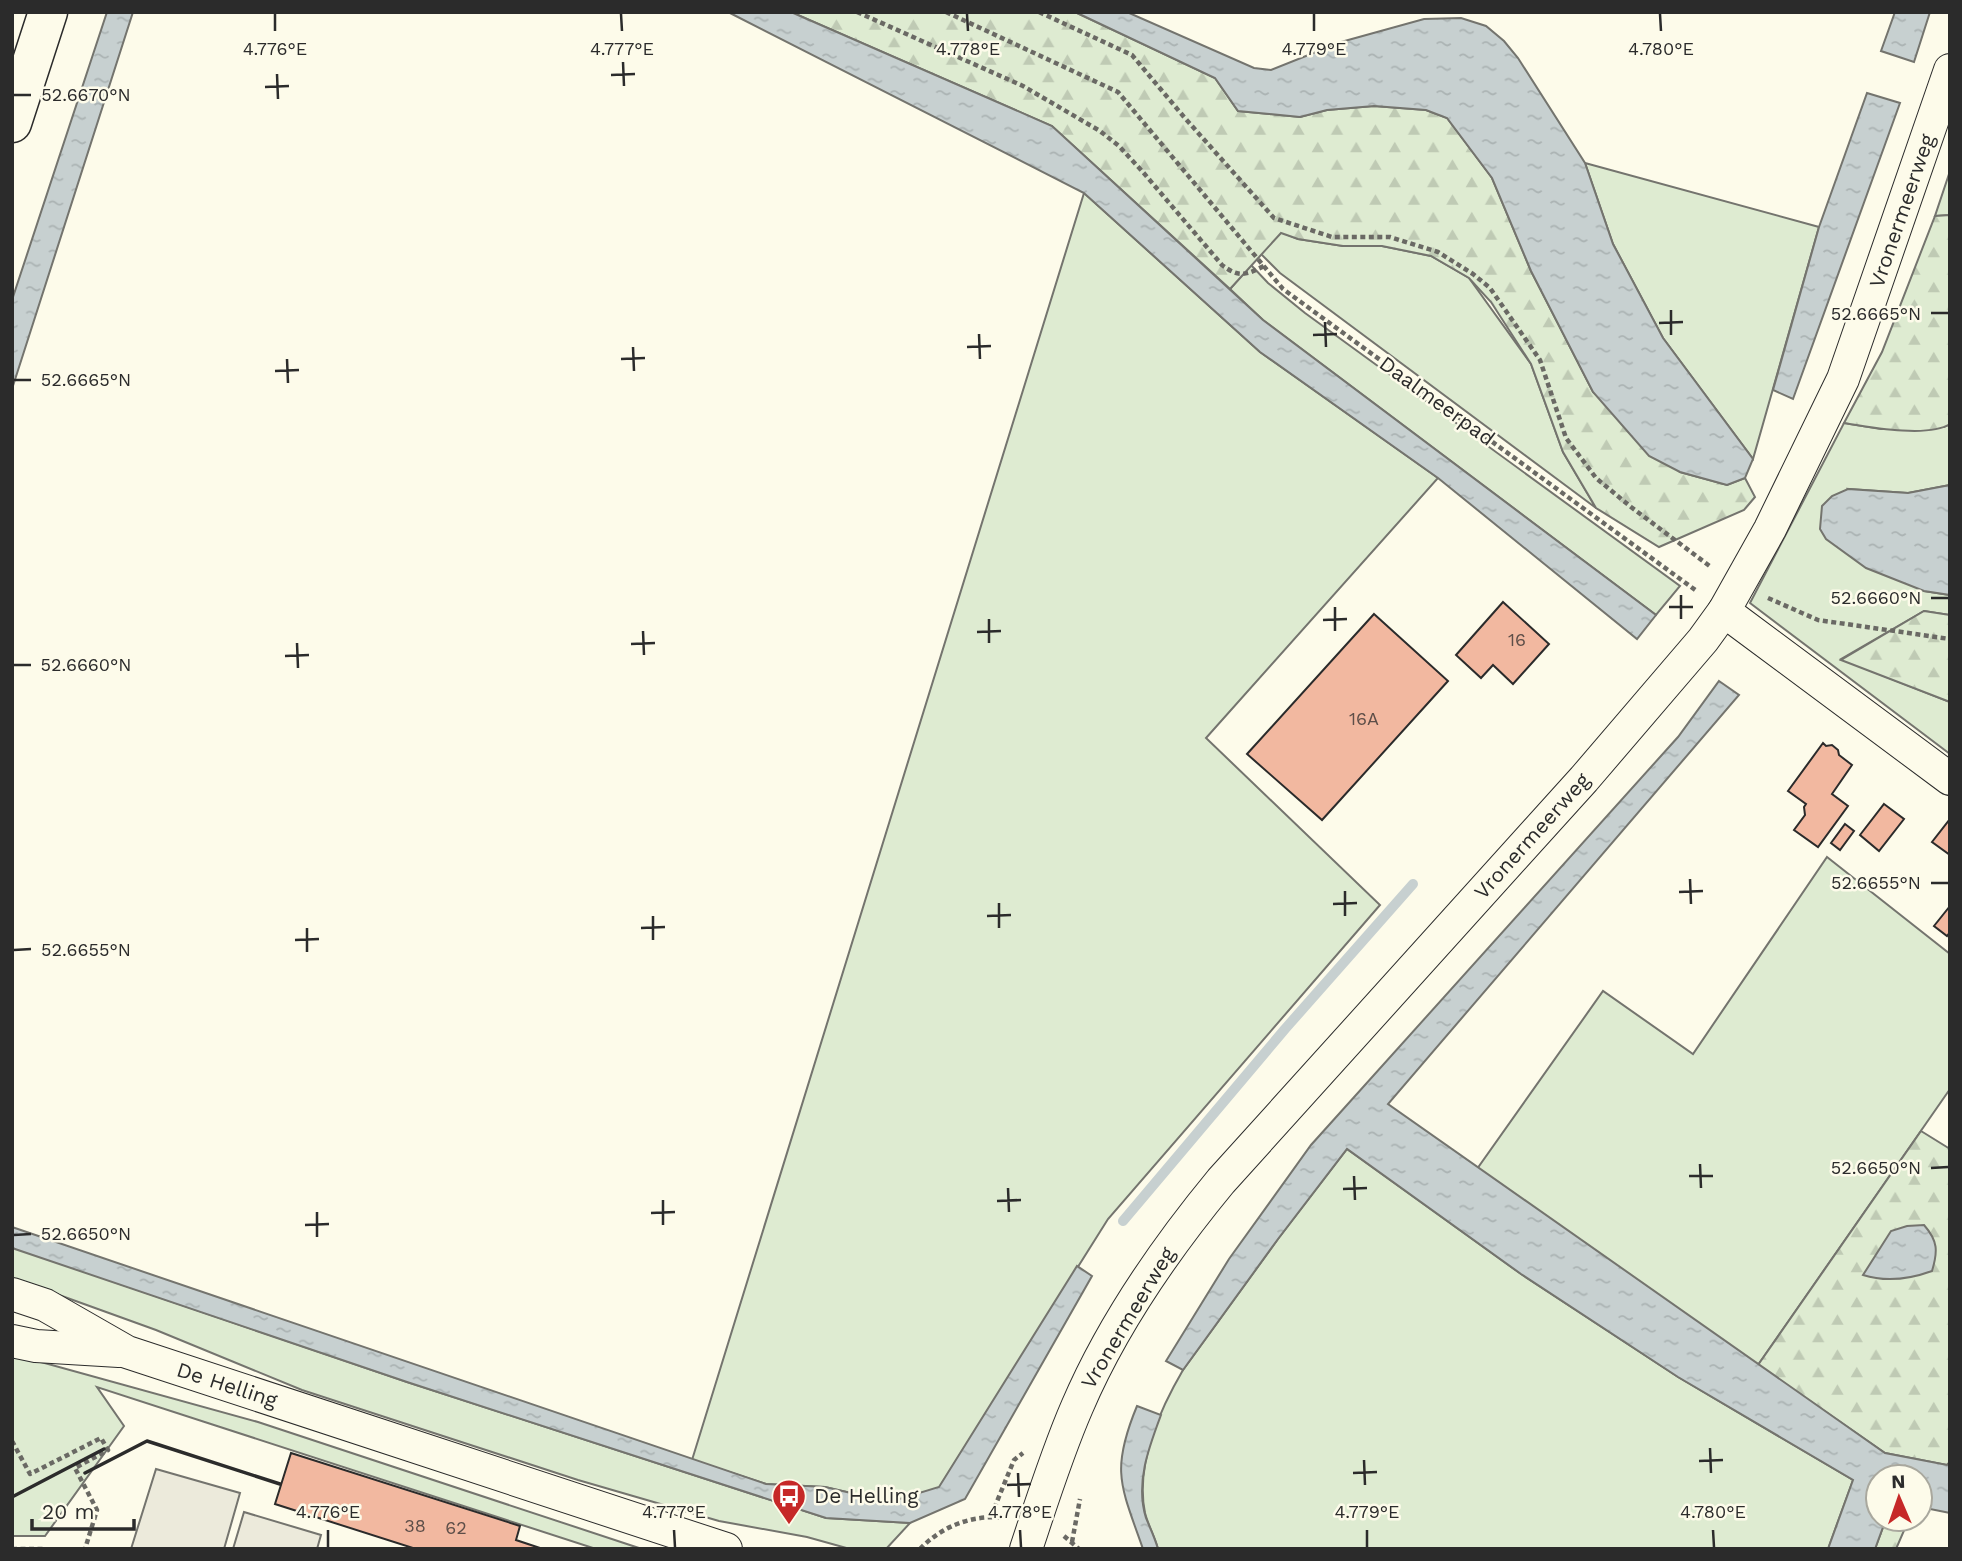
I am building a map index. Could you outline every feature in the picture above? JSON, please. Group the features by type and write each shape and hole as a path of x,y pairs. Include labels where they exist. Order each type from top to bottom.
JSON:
{"main road":[{"path":"12,123 48,12"}],"street":[{"name":"Vronermeerweg","path":"1026,1549 1053,1466 1078,1405 1125,1315 1172,1243 1221,1181 1584,779 1703,640 1731,598 1770,529 1843,379 1950,70"},
{"path":"1731,598 1950,779"},
{"name":"De Helling","path":"12,1294 46,1304 127,1352 726,1549"},
{"name":"De Helling","path":"12,1341 36,1346 127,1352"}],"path":[{"path":"857,12 1023,86 1079,117 1119,146 1222,265 1233,273 1248,274 1264,266"},
{"name":"Daalmeerpad","path":"946,12 1118,92 1283,289 1731,598"},
{"path":"1040,12 1132,55 1274,218 1332,237 1390,237 1438,252 1490,288 1540,360 1566,438 1596,478 1671,539 1731,598 1818,621 1950,639"},
{"path":"12,1441 30,1474 101,1438 108,1450 75,1468 97,1510 85,1549"},
{"path":"920,1549 930,1538 963,1521 991,1517"},
{"path":"12,1549 45,1549"}],"green space":[{"path":"791,12 1075,12 1215,78 1238,111 1300,117 1327,110 1374,106 1426,110 1447,118 1492,178 1531,271 1593,392 1680,472 1727,485 1745,478 1755,497 1744,510 1659,547 1596,508 1563,452 1531,364 1491,302 1469,278 1431,256 1382,246 1343,246 1298,239 1281,233 1230,289 1052,126"},
{"path":"1585,163 1819,227 1753,459 1663,338 1613,244"},
{"path":"1950,171 1950,215 1935,216"},
{"path":"1084,193 1260,352 1438,478 1206,738 1380,905 1108,1219 939,1488 890,1502 825,1487 766,1484 692,1460"},
{"path":"1950,215 1950,424 1913,431 1844,423 1882,352 1935,216"},
{"path":"1281,232 1298,239 1343,246 1382,246 1431,256 1469,278 1531,364 1563,452 1596,508 1280,273 1261,254"},
{"path":"1251,265 1268,283 1305,313 1680,586 1656,615 1263,320 1230,289"},
{"path":"1844,423 1881,429 1944,427 1950,424 1950,485 1908,493 1848,489 1924,591 1950,595 1950,615 1924,611 1841,659 1950,702 1950,754 1750,603"},
{"path":"1924,611 1950,615 1950,702 1841,660"},
{"path":"1827,857 1950,954 1950,1089 1758,1365 1477,1169 1603,991 1693,1054"},
{"path":"1921,1131 1950,1149 1950,1462 1947,1465 1885,1453 1758,1365"},
{"path":"1347,1149 1521,1274 1678,1377 1853,1480 1828,1549 1158,1549 1145,1513 1143,1476 1151,1438 1166,1403 1183,1370"},
{"path":"12,1247 407,1382 826,1518 910,1523 886,1549 850,1549 807,1537 719,1521 578,1480 302,1390 156,1330 12,1278"},
{"path":"12,1354 258,1422 642,1549 596,1549 97,1387 124,1426 45,1536 12,1536"},
{"path":"1881,1533 1903,1533 1896,1549 1875,1549"}],"shaded area":[{"path":"156,1469 240,1493 224,1549 131,1549"},
{"path":"244,1512 321,1535 317,1549 233,1549"}],"water":[{"path":"107,12 133,12 12,389 12,300"},
{"path":"728,12 791,12 1052,126 1263,320 1656,615 1637,639 1438,478 1260,352 1084,193"},
{"path":"1075,12 1127,12 1254,68 1271,70 1341,42 1424,19 1461,18 1486,26 1504,41 1518,58 1585,163 1613,244 1663,338 1753,459 1745,478 1727,485 1680,472 1649,456 1593,392 1531,271 1492,178 1447,118 1426,110 1374,106 1327,110 1300,117 1238,111 1215,78"},
{"path":"1895,12 1930,12 1914,62 1881,51"},
{"path":"1867,93 1900,103 1793,399 1773,390 1819,227"},
{"path":"1950,485 1950,595 1924,591 1866,568 1826,539 1820,529 1822,506 1832,496 1848,489 1908,493"},
{"path":"1719,681 1739,695 1388,1104 1885,1453 1947,1465 1950,1462 1950,1513 1934,1510 1934,1463 1864,1463 1864,1533 1881,1533 1875,1549 1828,1549 1853,1480 1678,1377 1521,1274 1347,1149 1183,1370 1166,1361 1229,1259 1311,1145 1678,737"},
{"path":"1924,1225 1936,1246 1932,1271 1898,1279 1863,1275 1891,1231"},
{"path":"12,1227 766,1484 825,1487 890,1502 939,1487 1077,1266 1092,1276 965,1499 910,1523 826,1518 407,1382 15,1249 12,1247"},
{"path":"1137,1406 1161,1415 1148,1452 1142,1492 1146,1518 1158,1549 1143,1549 1124,1493 1121,1463 1123,1447"}],"building":[{"path":"1503,602 1549,644 1513,684 1493,665 1481,678 1456,655"},
{"path":"1374,614 1448,681 1322,820 1247,754"},
{"path":"1823,743 1826,746 1832,745 1839,755 1852,765 1832,794 1848,806 1818,847 1794,830 1805,815 1806,804 1788,791"},
{"path":"1884,804 1904,819 1879,851 1860,835"},
{"path":"1950,819 1950,855 1932,842"},
{"path":"1845,824 1854,831 1840,850 1831,843"},
{"path":"1950,906 1950,932 1947,936 1934,926"},
{"path":"291,1453 520,1526 516,1540 543,1549 416,1549 275,1504"}],"waterway":[{"path":"1123,1221 1285,1029 1413,884"}],"wall":[{"path":"85,1473 147,1441 280,1484"},
{"path":"12,1497 104,1449"}],"place":[{"name":"De Helling","path":"789,1526"}]}
